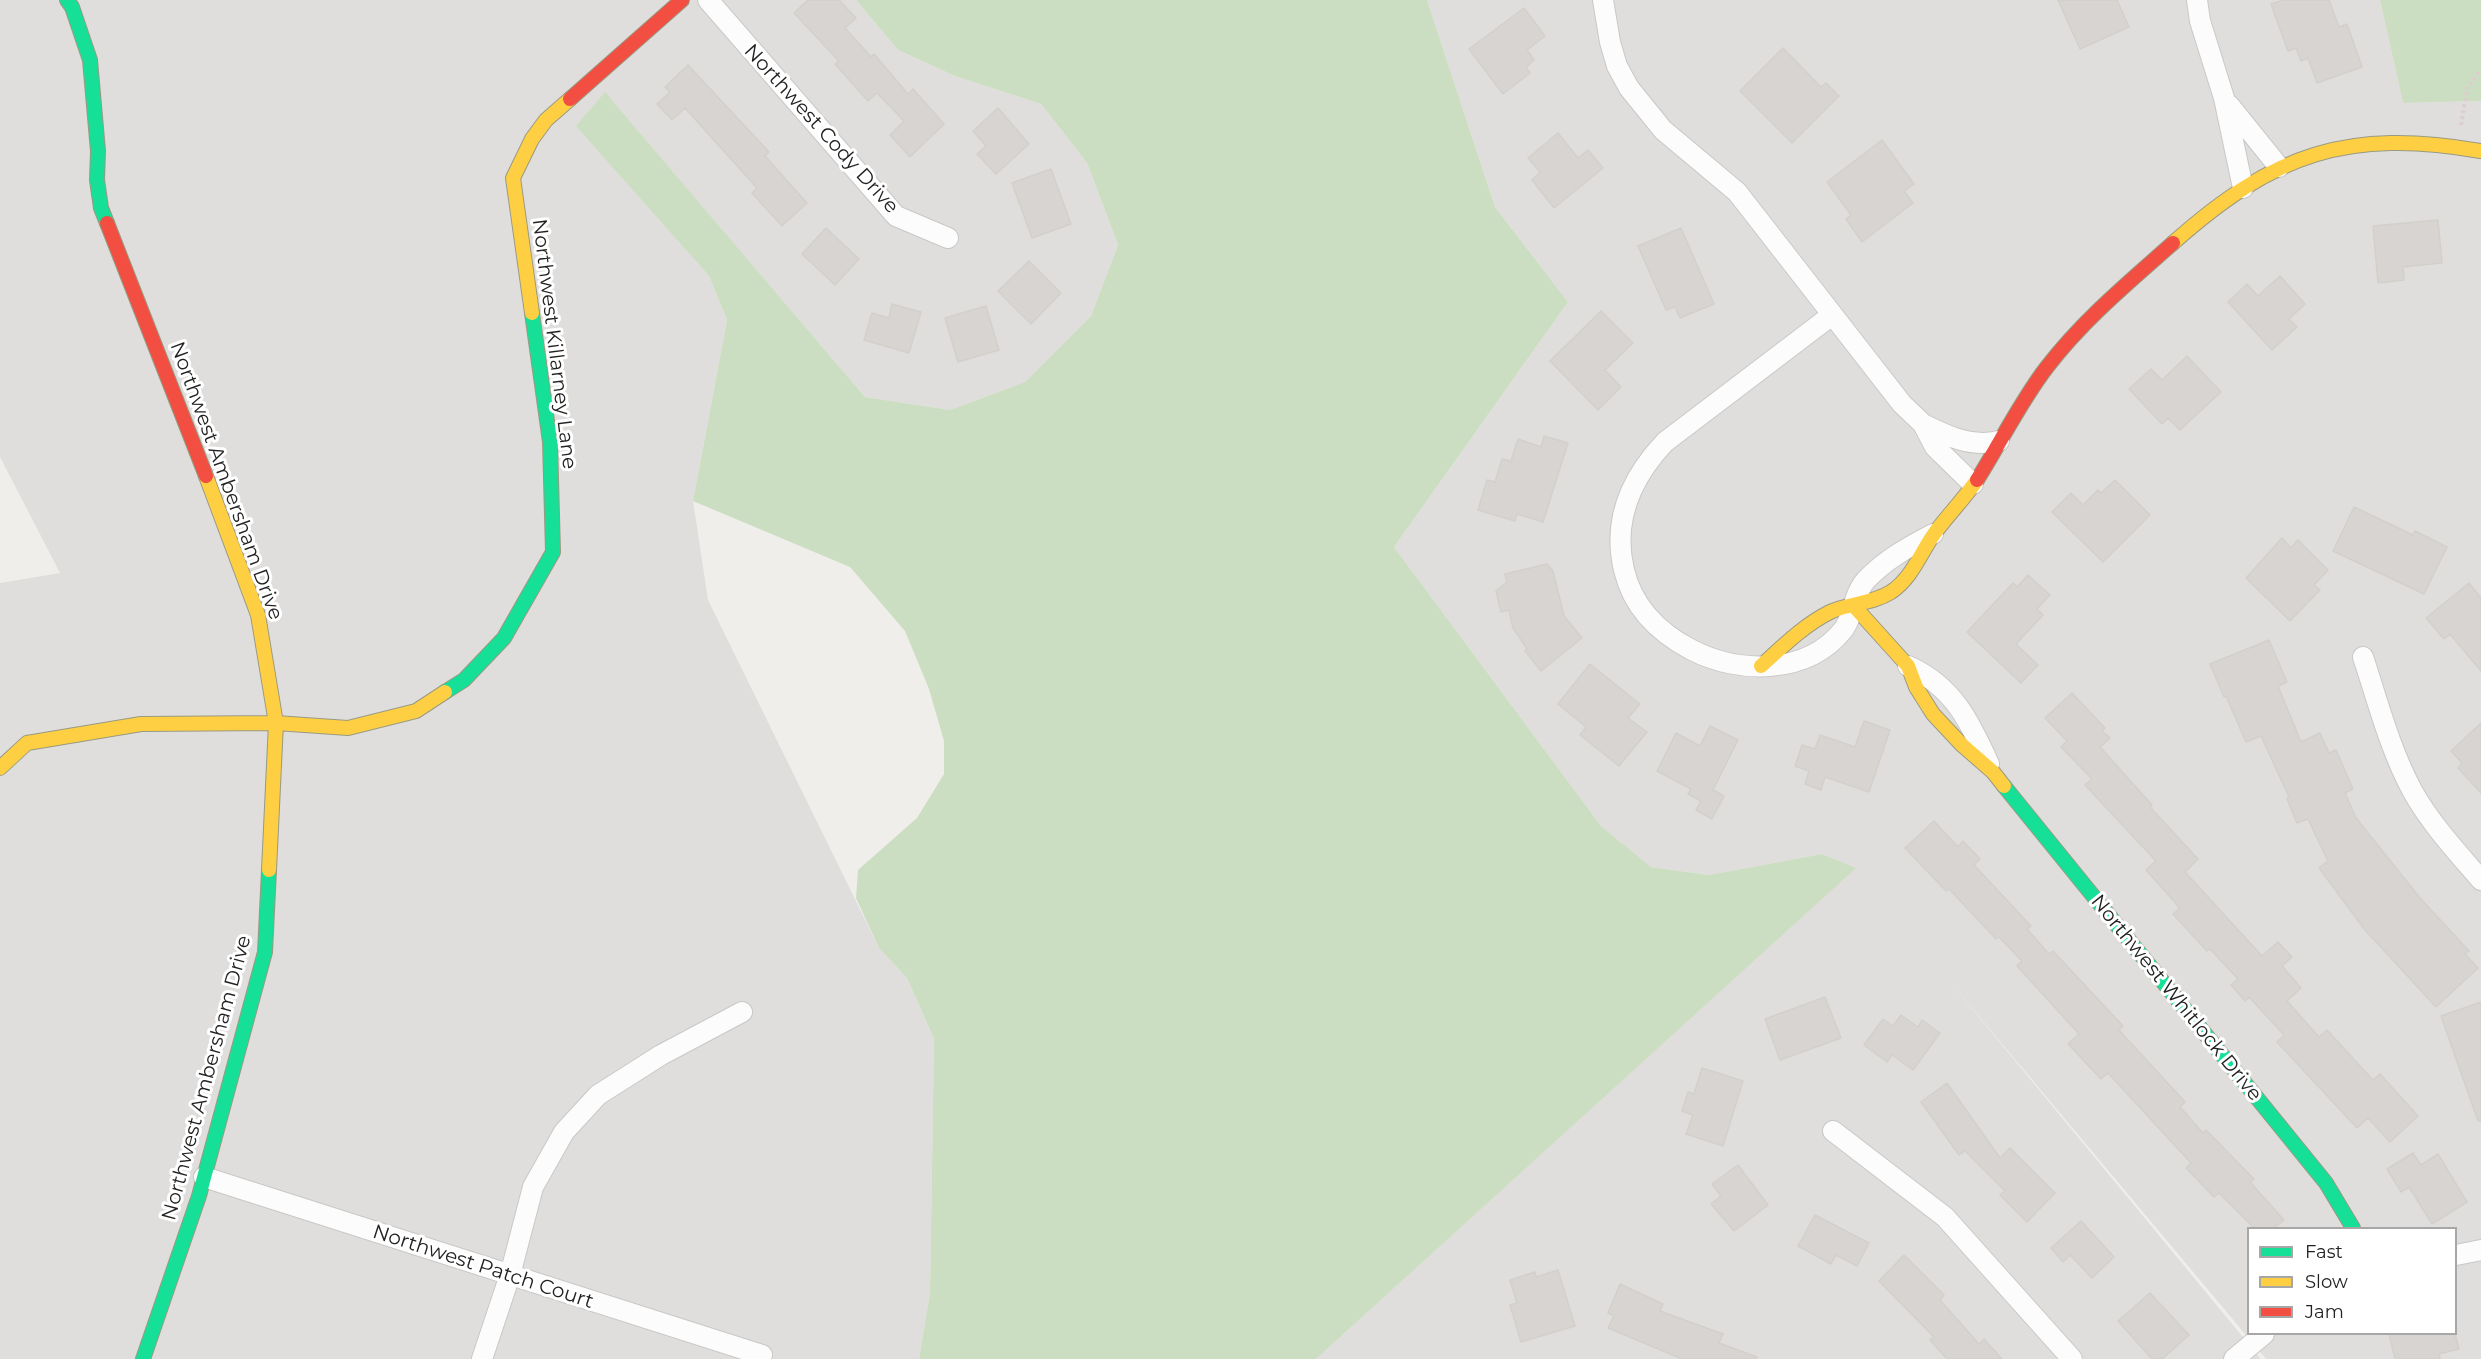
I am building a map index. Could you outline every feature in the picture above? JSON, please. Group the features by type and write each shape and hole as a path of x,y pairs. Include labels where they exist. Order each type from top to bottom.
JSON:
{"street":[{"name":"Northwest Killarney Lane","path":"0,768 27,743 129,725 276,723 348,728 416,711 464,680 504,638 553,552 550,442 513,178 532,139 546,120 682,0"},
{"name":"Northwest Cody Drive","path":"708,0 896,216 948,238"},
{"path":"1603,0 1610,42 1617,66 1629,88 1663,130 1737,192 1902,404 1923,424 1942,434 1985,445 2000,441"},
{"path":"2197,0 2200,21 2224,98 2243,188"},
{"name":"Northwest Ambersham Drive","path":"69,4 90,60 98,151 97,180 101,208 177,400 258,615 276,723 265,952 204,1177 143,1359"},
{"path":"2224,98 2238,119 2279,167"},
{"path":"1853,605 1879,600 1900,585 1921,561 1935,533 1959,506 2034,385 2060,348 2092,315 2204,216 2243,188 2279,167 2333,147 2416,141 2481,151"},
{"path":"1833,315 1665,442 1642,470 1631,487 1623,510 1620,534 1621,558 1626,580 1636,601 1651,621 1668,636 1705,656 1732,664 1761,666 1794,664 1826,646 1844,628 1863,583 1901,551 1935,533"},
{"path":"1923,424 1935,447 1973,484"},
{"name":"Northwest Whitlock Drive","path":"1853,605 1908,666 1928,674 1968,718 1993,772 2326,1183 2353,1227"},
{"path":"2363,657 2393,748 2413,792 2442,834 2481,880"},
{"path":"482,1359 510,1275 533,1187 564,1132 598,1095 661,1055 742,1012"},
{"path":"1833,1131 1946,1217 2072,1359"},
{"name":"Northwest Patch Court","path":"204,1177 762,1355"},
{"path":"2457,1255 2481,1250"},
{"path":"2234,1359 2263,1335"}],"path":[{"path":"2455,146 2467,89 2481,69"}],"shaded area":[{"path":"0,0 856,0 898,50 955,76 1041,104 1087,163 1118,245 1091,316 1025,382 950,410 865,397 615,104 577,126 709,276 727,320 693,501 708,600 879,948 907,978 934,1039 930,1293 919,1359 0,1359 0,583 60,573 0,457"},
{"path":"1427,0 2380,0 2403,103 2481,101 2481,1359 2266,1359 1946,977 2261,1359 1316,1359 1855,868 1822,854 1709,875 1651,867 1601,826 1394,547 1568,302 1495,207"}],"green space":[{"path":"856,0 1427,0 1495,207 1568,302 1394,547 1601,826 1651,867 1709,875 1822,854 1856,868 1316,1359 919,1359 930,1293 934,1039 907,978 879,948 856,898 858,870 917,818 944,774 944,741 929,689 905,631 850,567 693,501 727,320 709,276 576,126 605,92 865,397 950,410 1025,382 1091,316 1118,245 1087,163 1041,104 955,76 898,50"},
{"path":"2380,0 2481,0 2481,101 2403,103"}],"building":[{"path":"808,0 839,0 856,18 845,28 871,57 874,54 908,94 913,89 944,124 910,157 890,135 904,121 877,93 868,101 835,64 839,61 794,13"},
{"path":"2058,0 2117,0 2129,27 2080,49"},
{"path":"2283,0 2329,0 2339,27 2347,24 2362,67 2317,83 2308,58 2301,61 2296,48 2288,51 2271,4"},
{"path":"1524,8 1545,36 1527,50 1534,60 1526,67 1530,73 1503,94 1469,49"},
{"path":"1783,48 1821,87 1826,83 1839,96 1792,143 1740,91"},
{"path":"688,65 769,152 765,156 807,203 782,226 752,193 757,188 685,108 672,120 657,104 670,92 665,87"},
{"path":"998,108 1029,144 996,174 977,154 986,146 973,131"},
{"path":"1558,133 1578,158 1588,150 1603,168 1554,208 1532,180 1540,172 1528,158"},
{"path":"1882,140 1914,184 1904,191 1913,203 1862,242 1846,219 1851,215 1827,182"},
{"path":"1051,169 1071,224 1032,238 1012,183"},
{"path":"2438,220 2442,263 2403,267 2404,280 2378,283 2373,226"},
{"path":"826,228 859,259 835,285 802,254"},
{"path":"1681,228 1714,304 1680,318 1675,307 1666,310 1638,246"},
{"path":"1029,261 1061,293 1031,324 998,291"},
{"path":"2280,276 2305,304 2289,319 2297,327 2272,350 2228,302 2247,284 2258,296"},
{"path":"892,304 921,312 909,353 864,340 872,313 889,318"},
{"path":"986,306 999,350 958,362 945,318"},
{"path":"1601,311 1633,343 1605,370 1621,387 1598,410 1550,361"},
{"path":"2187,356 2221,392 2180,430 2168,418 2162,424 2129,389 2151,369 2162,380"},
{"path":"1544,436 1568,443 1543,522 1517,514 1515,521 1478,510 1487,480 1495,482 1502,459 1511,461 1518,439 1541,447"},
{"path":"2115,480 2150,515 2103,562 2052,512 2071,493 2083,505 2098,490 2101,493"},
{"path":"2354,507 2413,535 2415,531 2447,547 2424,594 2333,551"},
{"path":"2282,538 2291,548 2298,540 2328,570 2314,585 2320,590 2290,621 2246,578"},
{"path":"1547,564 1553,571 1564,616 1582,638 1541,671 1525,651 1527,649 1513,628 1509,610 1501,612 1496,591 1507,582 1505,574"},
{"path":"2028,575 2050,595 2037,609 2043,615 2016,644 2038,665 2021,683 1967,632 2013,583 2017,587"},
{"path":"2469,583 2481,598 2481,671 2450,634 2444,639 2426,618"},
{"path":"2269,640 2287,682 2278,686 2301,742 2320,733 2329,753 2336,750 2353,789 2345,793 2356,818 2420,898 2469,951 2465,954 2478,968 2436,1007 2365,930 2319,868 2328,861 2308,819 2297,823 2287,799 2289,797 2261,736 2246,742 2226,696 2224,697 2210,664"},
{"path":"1590,664 1640,704 1628,718 1647,732 1619,766 1580,735 1586,727 1558,704"},
{"path":"2072,693 2105,728 2102,731 2110,738 2100,747 2152,805 2150,807 2198,859 2185,872 2262,956 2278,942 2292,957 2282,966 2301,988 2287,1001 2319,1037 2327,1030 2373,1080 2380,1074 2418,1116 2390,1142 2368,1118 2357,1128 2277,1042 2284,1035 2249,997 2245,1001 2231,985 2238,979 2210,949 2207,951 2173,914 2180,908 2146,870 2156,861 2085,785 2092,779 2061,747 2067,741 2045,718"},
{"path":"1864,721 1890,730 1869,792 1825,777 1821,790 1805,784 1809,771 1795,766 1802,745 1815,749 1820,735 1855,747"},
{"path":"2481,723 2481,793 2458,768 2462,763 2451,751"},
{"path":"1710,726 1738,740 1713,790 1724,796 1712,819 1696,810 1701,801 1688,794 1691,789 1657,771 1676,733 1700,746"},
{"path":"1934,821 1958,847 1963,841 1980,859 1974,865 2031,926 2027,929 2049,954 2053,951 2123,1026 2119,1030 2185,1102 2180,1107 2203,1133 2206,1130 2254,1179 2250,1182 2284,1220 2275,1227 2253,1227 2219,1193 2214,1197 2186,1168 2191,1163 2108,1073 2101,1079 2068,1044 2079,1034 2017,966 2022,961 1999,937 1996,939 1949,889 1946,891 1905,848"},
{"path":"1825,997 1841,1038 1780,1060 1765,1019"},
{"path":"2481,1002 2481,1121 2478,1121 2441,1016"},
{"path":"1901,1015 1918,1027 1922,1020 1940,1033 1913,1070 1892,1055 1887,1062 1864,1045 1883,1019 1893,1026"},
{"path":"1702,1068 1743,1081 1723,1146 1686,1134 1693,1115 1682,1111 1688,1092 1694,1094"},
{"path":"1947,1083 2000,1158 2010,1148 2055,1193 2027,1222 2000,1195 2005,1191 1965,1151 1959,1155 1921,1102"},
{"path":"2413,1153 2421,1165 2438,1154 2467,1202 2432,1224 2409,1187 2401,1192 2387,1169"},
{"path":"1738,1165 1768,1205 1734,1231 1711,1204 1721,1196 1712,1184"},
{"path":"1815,1215 1869,1243 1857,1266 1836,1255 1831,1264 1798,1246"},
{"path":"2081,1221 2114,1257 2092,1278 2070,1255 2063,1262 2051,1248"},
{"path":"1904,1255 1944,1295 1940,1300 1979,1344 1984,1339 2002,1359 1947,1359 1930,1340 1934,1337 1879,1281"},
{"path":"1558,1270 1575,1326 1521,1342 1510,1305 1517,1303 1510,1280 1535,1272 1536,1277"},
{"path":"1620,1284 1663,1304 1660,1311 1723,1334 1719,1343 1757,1357 1757,1359 1682,1359 1608,1328 1614,1316 1608,1313"},
{"path":"2150,1293 2189,1335 2162,1359 2152,1359 2118,1321"},
{"path":"2389,1335 2455,1335 2459,1349 2439,1354 2440,1359 2395,1359"}],"traffic: fast":[{"path":"67,0 72,7 90,60 98,151 97,180 101,208 107,223"},
{"path":"445,692 464,680 504,638 553,552 550,442 532,313"},
{"path":"2004,786 2326,1183 2352,1227"},
{"path":"143,1359 199,1196 265,952 269,870"}],"traffic: slow":[{"path":"532,313 513,178 532,139 546,120 570,99"},
{"path":"2173,243 2245,187 2280,168 2315,155 2352,146 2391,143 2434,145 2481,151"},
{"path":"206,476 258,615 276,723 269,870"},
{"path":"1761,666 1820,617 1837,609 1884,596 1905,580 1934,534 1977,480"},
{"path":"1853,605 1908,666 1916,687 1933,714 1962,745 1993,772 2004,786"},
{"path":"0,768 27,743 141,724 276,723 348,728 416,711 445,692"}],"traffic: jam":[{"path":"570,99 682,0"},
{"path":"107,223 206,476"},
{"path":"1977,480 2028,394 2061,350 2107,302 2173,243"}]}
